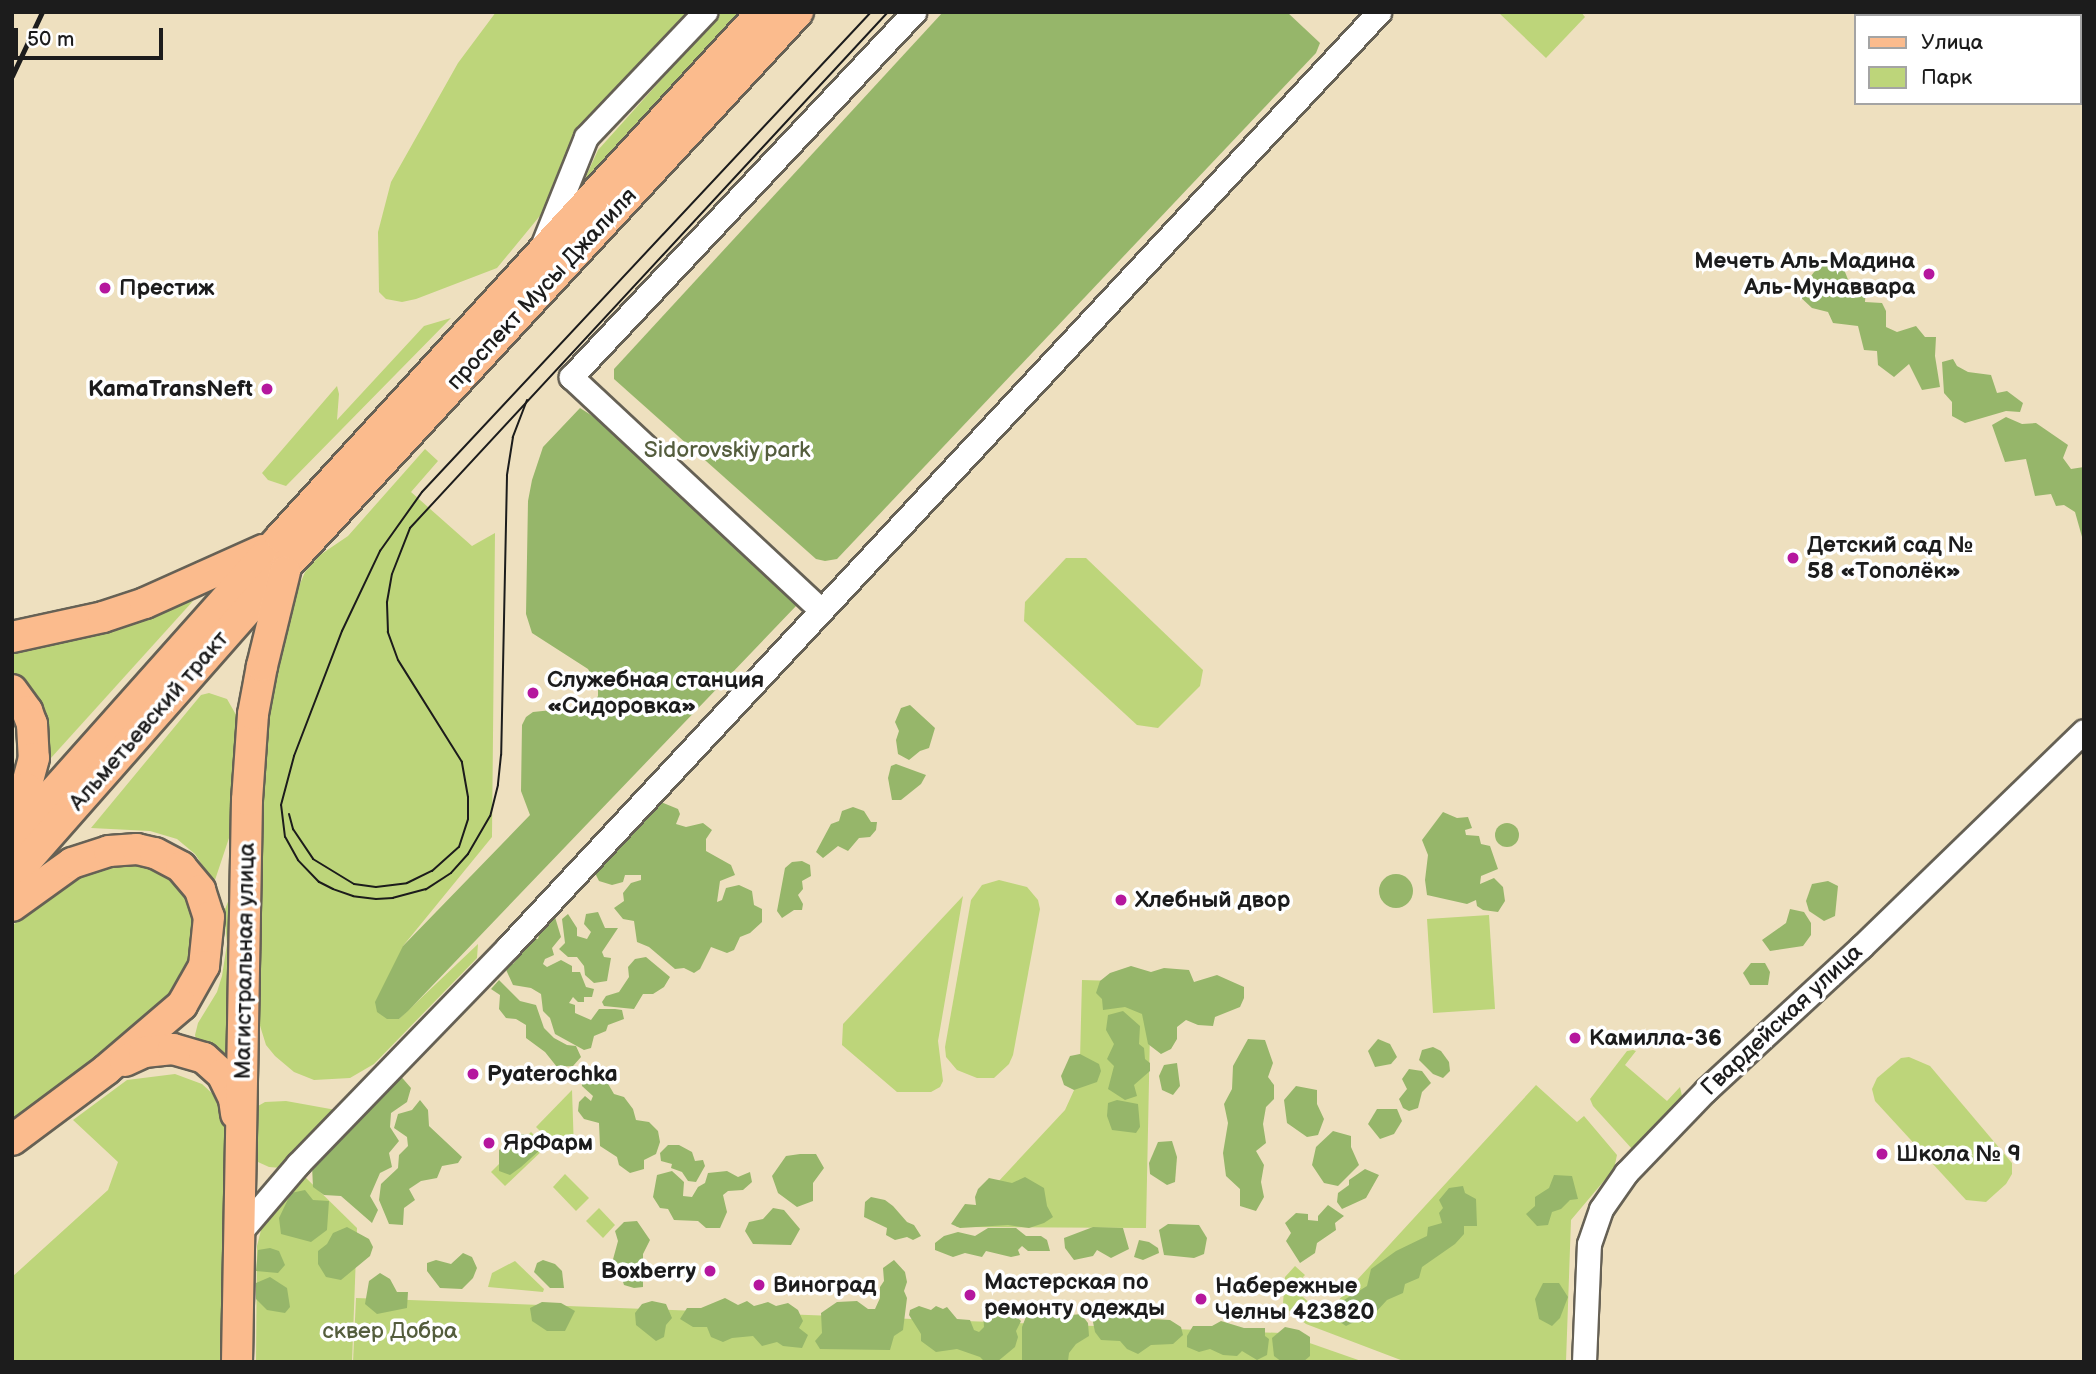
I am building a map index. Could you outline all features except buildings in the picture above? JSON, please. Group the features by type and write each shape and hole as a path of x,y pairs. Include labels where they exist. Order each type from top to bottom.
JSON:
{"main road":[{"name":"проспект Мусы Джалиля","path":"280,555 538,256 762,12"},
{"name":"проспект Мусы Джалиля","path":"280,555 798,12"},
{"path":"12,636 103,617 280,555"},
{"name":"Альметьевский тракт","path":"12,839 280,555"},
{"name":"Альметьевский тракт","path":"12,877 280,555"},
{"name":"Магистральная улица","path":"237,1362 247,800 262,666 280,555"},
{"path":"12,690 27,712 34,749 31,773 12,811"},
{"path":"12,906 72,863 123,849 155,853 181,867 200,890 209,917 207,953 198,980 182,1005 106,1070 12,1139"},
{"path":"106,1070 144,1052 157,1050 173,1049 204,1058 222,1074 234,1099 242,1156"}],"street":[{"path":"538,256 586,137 705,12"},
{"path":"821,610 571,377 914,12"},
{"path":"240,1232 298,1164 373,1089 1379,12"},
{"name":"Гвардейская улица","path":"1584,1362 1589,1244 1601,1209 1626,1173 1706,1090 1861,947 2084,731"}],"green space":[{"path":"496,12 689,12 573,140 548,206 497,268 416,299 402,302 386,299 379,292 378,232 391,182 458,63"},
{"path":"722,12 745,12 578,194 598,150"},
{"name":"Sidorovskiy park","path":"943,12 1287,12 1320,43 1316,53 837,559 816,559 614,379 614,369"},
{"path":"1498,12 1581,12 1585,17 1546,58"},
{"path":"1839,257 1849,282 1866,287 1865,302 1882,303 1886,311 1886,327 1897,332 1916,326 1925,337 1936,337 1935,356 1940,387 1922,390 1909,364 1894,377 1878,365 1877,351 1864,350 1858,326 1833,323 1828,312 1812,308 1797,294 1825,258"},
{"path":"451,318 286,486 268,480 262,473 337,386 337,420 424,326"},
{"path":"1953,359 1957,366 1968,372 1991,375 1997,393 2007,391 2023,403 2020,412 2006,411 1965,423 1952,416 1952,402 1944,393 1942,362"},
{"path":"580,408 605,424 792,593 796,606 408,1011 399,1019 387,1019 377,1012 375,1002 403,946 530,815 521,791 522,725 526,717 533,712 591,706 598,696 598,687 588,669 532,633 526,614 528,501 532,480 543,447"},
{"path":"2006,417 2022,424 2036,423 2068,445 2063,458 2071,469 2084,467 2084,544 2075,512 2064,505 2056,506 2051,494 2035,496 2026,459 2005,462 1992,425"},
{"path":"425,449 438,461 411,492 472,546 495,533 492,837 403,946 399,1019 478,944 477,958 374,1064 350,1078 314,1080 294,1072 275,1056 266,1045 257,1016 261,745 286,617 305,572 320,555 348,536"},
{"path":"1066,558 1086,558 1203,670 1200,686 1158,728 1137,725 1024,621 1025,602"},
{"path":"193,601 41,769 12,679 12,646"},
{"path":"209,693 227,699 239,720 232,829 214,883 195,854 177,839 150,831 91,828 201,695"},
{"path":"910,705 935,728 929,748 909,760 898,754 896,740 899,731 895,722 901,708"},
{"path":"896,764 926,775 921,784 901,800 892,800 888,778 891,766"},
{"path":"656,800 678,809 680,814 676,824 686,827 703,823 712,830 706,839 706,851 731,865 735,875 720,881 717,902 722,900 726,888 739,885 752,891 754,905 762,909 762,922 750,933 740,937 734,950 727,953 711,947 700,969 694,973 684,968 675,969 649,947 637,942 634,921 623,919 614,908 624,901 623,893 631,883 641,880 641,875 625,875 623,882 612,885 599,881 596,875 598,859 606,851 621,846 625,834 638,829 641,813"},
{"path":"853,807 864,811 871,822 877,822 876,830 870,837 859,838 848,851 838,846 823,858 816,852 831,824 839,821 842,811"},
{"path":"1443,812 1457,818 1468,817 1472,828 1465,830 1466,835 1479,836 1481,844 1490,846 1498,869 1481,876 1480,884 1494,878 1503,887 1505,901 1498,912 1483,910 1477,906 1476,900 1467,904 1427,895 1425,880 1428,855 1422,840"},
{"path":"1507,823 1516,826 1519,835 1516,844 1507,847 1498,844 1495,835 1498,826"},
{"path":"135,861 156,867 175,880 198,917 192,980 12,1129 12,926 58,886 102,864"},
{"path":"802,861 810,865 811,876 802,881 803,889 798,895 803,904 802,910 794,910 782,918 777,911 785,868 792,862"},
{"path":"1396,874 1408,879 1413,891 1408,903 1396,908 1384,903 1379,891 1384,879"},
{"path":"999,880 1027,887 1038,900 1040,909 1013,1055 1009,1064 994,1078 977,1078 957,1070 946,1057 945,1047 971,900 982,885"},
{"path":"1828,881 1838,886 1835,916 1824,921 1809,911 1806,901 1812,884"},
{"path":"234,886 229,1060 197,1043 195,1035 198,1023 217,992 222,976 227,944 224,912"},
{"path":"963,896 938,1041 943,1081 940,1087 931,1092 897,1092 842,1045 843,1024"},
{"path":"1790,909 1804,912 1811,923 1811,935 1803,946 1770,951 1762,940 1786,923"},
{"path":"598,912 605,928 618,928 602,952 604,957 611,958 607,981 594,983 585,975 584,966 577,957 568,957 559,949 565,943 562,919 568,914 577,928 577,936 587,939 591,932 584,924 586,914"},
{"path":"1489,915 1495,1009 1433,1013 1427,919"},
{"path":"555,917 561,937 552,948 554,955 545,959 543,964 547,967 561,960 572,966 572,972 580,972 586,987 594,989 592,997 584,997 584,1002 578,1002 573,997 569,1003 575,1005 575,1013 591,1020 599,1009 615,1009 622,1010 624,1019 608,1025 606,1031 594,1036 591,1048 584,1050 555,1034 550,1018 543,1011 541,994 531,988 513,985 503,963 513,964 518,958 514,952 528,936 538,939 543,919"},
{"path":"646,957 670,977 664,987 653,994 643,994 634,1009 604,1006 602,1002 606,996 619,992 629,977 628,967 635,959"},
{"path":"1751,963 1765,963 1770,972 1768,985 1750,985 1743,973"},
{"path":"1131,966 1151,972 1164,968 1189,970 1194,982 1217,975 1244,987 1244,998 1240,1007 1215,1017 1213,1026 1198,1025 1186,1020 1177,1027 1177,1039 1171,1049 1161,1054 1148,1044 1142,1014 1125,1007 1103,1010 1102,999 1096,993 1100,981 1110,973"},
{"path":"499,980 520,1001 536,1005 544,1028 554,1038 567,1045 576,1046 581,1057 573,1066 557,1067 545,1052 526,1038 526,1025 516,1019 506,1018 499,1009 500,995 491,989"},
{"path":"1082,980 1151,982 1146,1228 956,1227 1065,1110 1075,1088 1080,1059"},
{"path":"1123,1011 1140,1026 1139,1044 1144,1048 1145,1059 1150,1063 1150,1071 1134,1085 1137,1096 1125,1100 1108,1089 1114,1066 1107,1059 1114,1044 1106,1030 1108,1015"},
{"path":"1248,1039 1265,1040 1273,1063 1268,1077 1274,1085 1274,1099 1266,1107 1263,1124 1266,1143 1256,1151 1264,1165 1261,1182 1264,1197 1256,1211 1240,1206 1240,1189 1226,1176 1223,1153 1228,1123 1224,1104 1232,1089 1233,1066"},
{"path":"1378,1039 1390,1044 1397,1057 1391,1064 1375,1067 1368,1051"},
{"path":"1433,1047 1441,1051 1449,1062 1450,1071 1443,1078 1433,1074 1419,1060 1422,1050"},
{"path":"1627,1051 1636,1051 1625,1065 1667,1101 1680,1087 1682,1096 1633,1150 1593,1106 1590,1099"},
{"path":"1080,1054 1099,1064 1101,1071 1097,1082 1074,1090 1064,1085 1061,1076 1070,1056"},
{"path":"1909,1057 1930,1066 2012,1163 2012,1174 2006,1184 1986,1202 1966,1200 1875,1101 1872,1089 1877,1078 1901,1058"},
{"path":"1177,1063 1180,1086 1173,1095 1162,1090 1159,1076 1164,1065"},
{"path":"1409,1069 1422,1071 1431,1083 1422,1092 1418,1108 1409,1111 1403,1108 1399,1099 1407,1089 1402,1079"},
{"path":"398,1073 411,1088 407,1102 391,1113 390,1127 399,1141 389,1153 392,1167 380,1173 370,1196 378,1210 372,1223 341,1196 324,1195 313,1187 312,1166 330,1139 341,1136"},
{"path":"595,1073 607,1082 614,1094 624,1097 633,1109 636,1120 649,1122 658,1131 660,1142 656,1154 644,1160 644,1169 630,1173 619,1165 617,1157 600,1146 599,1123 584,1119 578,1111 579,1102 585,1096 591,1101 593,1096 582,1086 581,1075"},
{"path":"175,1074 202,1084 215,1096 230,1121 228,1362 12,1362 12,1277 108,1190 118,1162 73,1120 127,1080"},
{"path":"1536,1085 1577,1122 1584,1116 1617,1155 1614,1169 1571,1220 1566,1362 1406,1362 1306,1324 1287,1309 1283,1303 1285,1277 1295,1266 1305,1275 1293,1288 1324,1316"},
{"path":"1296,1086 1317,1090 1317,1104 1324,1119 1318,1135 1307,1137 1287,1123 1284,1100"},
{"path":"572,1090 574,1150 552,1143 536,1127"},
{"path":"420,1100 428,1110 429,1126 462,1157 458,1163 442,1166 437,1178 421,1181 409,1189 415,1200 404,1208 403,1225 389,1224 379,1200 381,1184 398,1168 399,1155 408,1146 407,1137 394,1128 398,1114 412,1110"},
{"path":"1117,1100 1138,1104 1140,1127 1136,1133 1112,1130 1107,1116 1108,1103"},
{"path":"286,1101 336,1110 281,1168 269,1167 258,1162 256,1155 258,1106 265,1102"},
{"path":"1377,1109 1397,1109 1402,1121 1394,1134 1380,1139 1368,1124"},
{"path":"1333,1131 1351,1136 1351,1147 1359,1165 1338,1186 1324,1183 1312,1165 1316,1147"},
{"path":"531,1132 546,1147 505,1186 491,1172"},
{"path":"545,1132 548,1138 540,1150 521,1167 510,1175 499,1171 499,1150 522,1134 531,1136"},
{"path":"1172,1141 1177,1157 1175,1182 1167,1185 1150,1174 1149,1163 1158,1142"},
{"path":"668,1145 679,1145 692,1152 695,1161 703,1160 705,1166 696,1182 688,1181 682,1172 671,1168 672,1164 661,1161 660,1153"},
{"path":"816,1154 824,1168 813,1183 813,1201 797,1207 778,1193 772,1176 786,1156"},
{"path":"1365,1169 1379,1175 1366,1198 1342,1209 1337,1202 1338,1193 1349,1185 1349,1180"},
{"path":"672,1171 684,1182 683,1196 692,1197 698,1187 705,1183 708,1173 727,1171 738,1177 750,1172 752,1182 743,1190 728,1191 723,1195 727,1212 720,1228 706,1228 698,1221 674,1220 668,1209 660,1208 653,1197 657,1175"},
{"path":"565,1174 589,1198 576,1211 553,1187"},
{"path":"303,1175 357,1228 352,1362 256,1362 257,1246 261,1230 266,1218"},
{"path":"1554,1175 1572,1176 1578,1199 1570,1200 1561,1209 1552,1212 1548,1225 1537,1226 1526,1214 1535,1206 1535,1197 1549,1188"},
{"path":"1025,1177 1044,1188 1047,1206 1053,1217 1044,1223 1029,1228 1008,1225 960,1228 951,1224 965,1204 976,1205 978,1189 989,1178 1012,1183"},
{"path":"1463,1186 1465,1193 1476,1199 1477,1226 1464,1226 1464,1234 1455,1244 1422,1267 1419,1278 1405,1284 1403,1293 1387,1300 1375,1313 1371,1323 1356,1321 1346,1326 1334,1318 1341,1311 1344,1300 1367,1286 1371,1269 1396,1251 1427,1236 1428,1227 1442,1223 1439,1213 1443,1208 1439,1200 1449,1188"},
{"path":"305,1190 313,1200 329,1201 327,1230 311,1242 281,1234 279,1218 291,1193"},
{"path":"871,1197 885,1200 893,1206 907,1222 914,1225 921,1236 913,1240 907,1237 895,1240 886,1235 887,1228 864,1217 865,1202"},
{"path":"1328,1205 1344,1216 1335,1223 1336,1230 1317,1243 1315,1253 1300,1263 1286,1241 1291,1233 1285,1223 1296,1213 1308,1214 1308,1220 1318,1221 1318,1216"},
{"path":"599,1208 615,1225 603,1238 586,1221"},
{"path":"773,1208 784,1210 800,1229 791,1245 753,1244 745,1231 749,1222 763,1219"},
{"path":"637,1221 650,1240 643,1254 643,1287 634,1288 624,1285 619,1269 612,1263 618,1241 615,1231 624,1222"},
{"path":"1168,1224 1199,1225 1207,1238 1204,1254 1194,1258 1164,1255 1159,1230"},
{"path":"347,1227 369,1239 373,1247 370,1256 341,1280 326,1277 318,1264 318,1251 327,1244 333,1233"},
{"path":"1093,1227 1123,1228 1129,1249 1111,1258 1097,1250 1093,1256 1074,1260 1065,1248 1064,1238"},
{"path":"988,1228 1016,1228 1026,1236 1041,1236 1047,1240 1050,1251 1028,1251 1022,1246 1018,1250 1020,1255 1011,1257 986,1251 982,1257 965,1253 953,1257 935,1250 935,1243 944,1236 958,1232 975,1236"},
{"path":"1139,1240 1149,1242 1158,1248 1159,1253 1143,1260 1134,1257"},
{"path":"270,1248 279,1251 285,1265 278,1273 256,1271 258,1250"},
{"path":"463,1253 472,1257 477,1268 473,1278 462,1289 440,1288 427,1271 427,1263 436,1260 451,1264"},
{"path":"543,1260 555,1264 562,1271 564,1288 550,1288 534,1272 537,1263"},
{"path":"894,1260 905,1272 907,1282 904,1291 907,1298 903,1330 894,1336 890,1350 820,1349 815,1341 822,1333 821,1313 837,1302 857,1301 868,1309 875,1309 884,1281 883,1268"},
{"path":"515,1261 544,1289 543,1292 488,1287 492,1273"},
{"path":"380,1273 390,1279 397,1292 408,1292 407,1308 377,1314 365,1304 369,1281"},
{"path":"270,1277 287,1288 290,1307 285,1313 267,1310 256,1299 256,1283"},
{"path":"1543,1283 1559,1283 1568,1297 1560,1318 1552,1326 1539,1319 1535,1299"},
{"name":"сквер Добра","path":"356,1298 1281,1333 1364,1362 353,1362"},
{"path":"725,1298 738,1305 747,1301 754,1306 768,1302 776,1306 788,1303 798,1310 803,1321 799,1328 808,1335 802,1348 783,1346 777,1342 762,1346 753,1336 732,1338 723,1342 711,1337 707,1327 693,1327 680,1319 687,1308 701,1308"},
{"path":"652,1301 666,1304 672,1318 666,1325 664,1337 656,1341 636,1325 635,1313 642,1304"},
{"path":"542,1302 561,1303 575,1311 565,1331 547,1331 532,1321 530,1308"},
{"path":"919,1306 931,1310 936,1306 943,1309 947,1307 957,1319 970,1320 974,1330 979,1332 984,1327 983,1313 1000,1308 1009,1309 1021,1321 1016,1331 1018,1337 1015,1347 997,1362 985,1362 980,1357 957,1349 936,1352 921,1341 921,1334 909,1315 910,1310"},
{"path":"1114,1310 1132,1314 1135,1318 1170,1320 1181,1327 1183,1335 1173,1344 1151,1345 1138,1354 1127,1349 1120,1341 1101,1340 1095,1332 1092,1317 1101,1311"},
{"path":"1027,1314 1062,1316 1081,1314 1088,1323 1089,1336 1076,1344 1069,1353 1068,1361 1022,1362 1022,1327"},
{"path":"1221,1321 1244,1328 1265,1328 1265,1336 1269,1339 1267,1355 1257,1360 1242,1351 1237,1356 1223,1355 1210,1349 1199,1352 1187,1347 1187,1336 1193,1326 1212,1326"},
{"path":"1285,1327 1299,1330 1310,1337 1310,1356 1303,1362 1282,1362 1274,1356 1272,1338"}],"tram line":[{"path":"527,400 513,437 507,476 501,755 498,785 490,816 468,854 451,873 426,889 393,898 376,899 353,896 333,889 319,882 298,860 285,837 281,805 294,756 342,631 380,551 422,492 871,12"},
{"path":"289,814 293,829 313,859 354,884 376,887 407,883 432,871 459,847 468,819 468,797 462,762 398,660 388,632 387,602 392,574 410,528 888,12"}],"railway":[{"path":"12,76 42,12"}],"place":[{"name":"Мечеть Аль-Мадина Аль-Мунаввара","path":"1929,274"},
{"name":"Престиж","path":"105,288"},
{"name":"KamaTransNeft","path":"267,389"},
{"name":"Детский сад № 58 «Тополёк»","path":"1793,558"},
{"name":"Служебная станция «Сидоровка»","path":"533,693"},
{"name":"Хлебный двор","path":"1121,900"},
{"name":"Камилла-36","path":"1575,1038"},
{"name":"Pyaterochka","path":"473,1074"},
{"name":"ЯрФарм","path":"489,1143"},
{"name":"Школа № 9","path":"1882,1154"},
{"name":"Boxberry","path":"710,1271"},
{"name":"Виноград","path":"759,1285"},
{"name":"Мастерская по ремонту одежды","path":"970,1295"},
{"name":"Набережные Челны 423820","path":"1201,1299"}]}
